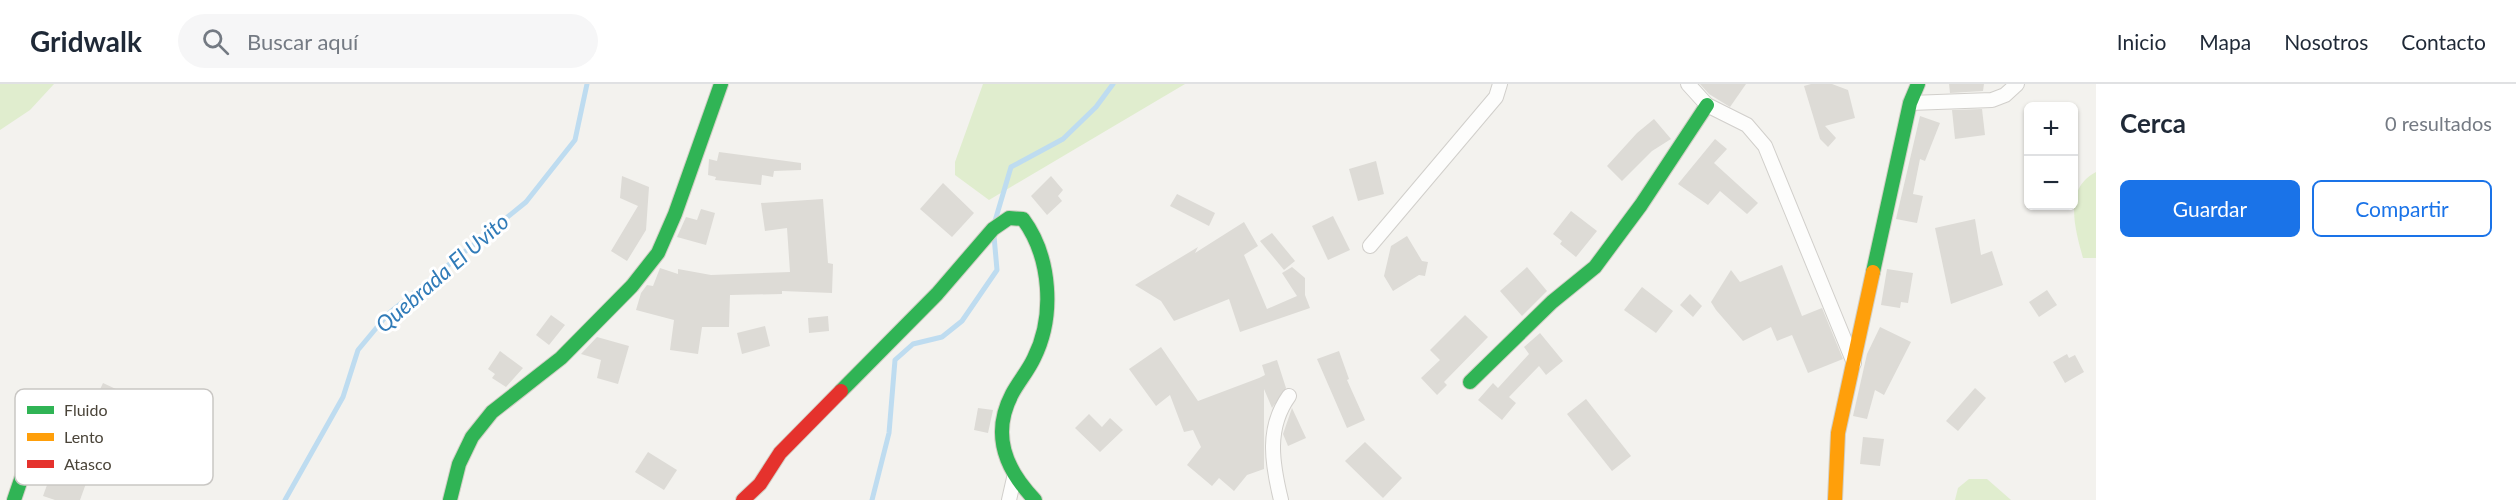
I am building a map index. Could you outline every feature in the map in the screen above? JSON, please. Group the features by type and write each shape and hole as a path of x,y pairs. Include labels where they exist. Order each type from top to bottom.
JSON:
{"street":[{"path":"450,500 459,464 472,437 492,412 561,358 632,286 658,253 675,214 721,84"},
{"path":"1370,246 1496,97 1500,84"},
{"path":"1688,84 1707,105 1747,125 1765,146 1854,363"},
{"path":"1835,500 1838,433 1910,103 1918,84"},
{"path":"1910,103 1992,100 2005,95 2017,84"},
{"path":"1470,382 1552,302 1595,267 1641,206 1707,105"},
{"path":"743,500 760,484 780,453 803,428 937,294 993,229 1009,218 1023,219 1033,231 1048,293 1048,315 1039,347 1011,397 1000,425 1004,455 1014,478 1035,500"},
{"path":"1281,500 1273,465 1274,430 1277,413 1289,396"},
{"path":"1009,500 1014,478"},
{"path":"14,500 19,485"}],"green space":[{"path":"0,84 54,84 30,110 0,130"},
{"path":"983,84 1185,84 989,200 955,175 955,162"},
{"path":"2096,172 2096,258 2083,258 2075,223 2074,210 2078,210 2078,192 2086,179"},
{"path":"1969,479 1987,479 2011,500 1955,500 1958,488"}],"building":[{"path":"1700,84 1746,84 1730,107 1709,94"},
{"path":"1832,84 1848,90 1855,118 1825,126 1836,138 1828,147 1820,139 1804,86"},
{"path":"1949,84 1984,84 1983,91 1950,93"},
{"path":"1982,109 1985,135 1955,139 1952,110"},
{"path":"1920,116 1940,123 1925,161 1920,159 1913,194 1923,196 1917,223 1896,219"},
{"path":"1654,119 1671,139 1652,151 1622,181 1607,166 1637,133"},
{"path":"1715,139 1727,149 1714,163 1758,203 1747,214 1720,191 1708,205 1678,184"},
{"path":"719,152 801,163 801,170 774,171 773,177 762,175 761,185 715,180 716,177 708,175 709,159 717,161"},
{"path":"1376,161 1384,194 1358,201 1349,169"},
{"path":"622,176 649,187 646,230 627,261 611,251 638,206 620,198"},
{"path":"1051,176 1063,190 1058,196 1062,201 1047,215 1031,196"},
{"path":"943,183 974,213 952,237 920,209"},
{"path":"1177,194 1215,213 1209,226 1170,206"},
{"path":"823,199 828,263 833,264 832,293 782,291 782,294 730,295 729,327 702,327 698,354 670,350 674,320 636,310 641,293 647,285 653,286 660,268 678,274 678,269 711,275 790,272 787,228 765,231 761,203"},
{"path":"701,209 715,213 706,245 677,237 686,217 697,220"},
{"path":"1571,211 1597,231 1576,257 1560,244 1562,241 1553,234"},
{"path":"1333,216 1350,250 1328,260 1312,226"},
{"path":"1975,219 1981,255 1992,251 2003,285 1951,304 1935,228"},
{"path":"1244,222 1258,246 1244,255 1267,309 1297,296 1282,273 1292,267 1305,278 1305,295 1310,308 1240,332 1229,299 1174,321 1161,301 1135,285 1198,247 1195,253"},
{"path":"1272,233 1295,261 1284,270 1260,241"},
{"path":"1407,236 1422,261 1428,262 1425,276 1419,275 1393,291 1384,276 1391,246"},
{"path":"1782,265 1802,316 1822,308 1843,359 1808,373 1792,335 1777,341 1771,327 1743,341 1711,302 1731,270 1740,282"},
{"path":"1527,267 1547,291 1522,316 1500,291"},
{"path":"1887,269 1913,273 1908,303 1901,302 1900,308 1881,305"},
{"path":"1642,287 1673,311 1656,333 1624,310"},
{"path":"2047,290 2057,305 2039,317 2029,302"},
{"path":"1690,294 1702,306 1693,317 1680,305"},
{"path":"551,315 565,325 549,345 536,335"},
{"path":"1465,315 1488,337 1444,382 1447,385 1437,395 1421,378 1440,360 1430,350"},
{"path":"828,316 829,331 809,333 808,318"},
{"path":"765,326 770,346 742,354 737,333"},
{"path":"1880,327 1911,342 1884,395 1875,390 1867,419 1853,416 1867,354"},
{"path":"1540,333 1563,361 1546,375 1539,366 1509,397 1516,403 1502,420 1478,400 1493,383 1498,388 1529,354 1524,347"},
{"path":"597,337 629,346 618,384 597,378 601,360 581,354"},
{"path":"1161,347 1198,401 1265,375 1262,365 1277,360 1286,388 1272,408 1264,389 1264,469 1247,475 1234,491 1219,478 1212,486 1187,465 1201,447 1193,430 1184,432 1170,395 1156,406 1129,369"},
{"path":"500,351 523,368 506,387 492,378 495,374 488,369"},
{"path":"1339,351 1349,379 1347,380 1365,420 1347,428 1317,359"},
{"path":"2067,354 2069,358 2075,355 2084,372 2065,383 2053,362"},
{"path":"103,383 116,389 100,389"},
{"path":"1975,388 1986,398 1958,431 1946,421"},
{"path":"1586,399 1631,456 1612,471 1567,414"},
{"path":"978,408 993,410 988,433 974,430"},
{"path":"1292,408 1306,438 1288,446 1283,434"},
{"path":"1089,414 1102,427 1110,418 1123,430 1100,452 1075,428"},
{"path":"1863,437 1884,439 1880,466 1860,464"},
{"path":"1365,442 1402,478 1383,498 1345,461"},
{"path":"648,452 677,470 664,490 635,472"},
{"path":"47,485 85,485 80,500 55,500 43,496"}],"waterway":[{"name":"Quebrada El Uvito","path":"285,500 343,397 358,350 388,314 526,202 575,140 587,84"},
{"path":"995,221 1011,167 1063,139 1096,107 1113,84"},
{"path":"872,500 889,433 895,360 913,344 942,337 962,321 997,270 994,236"}],"traffic: fast":[{"path":"450,500 459,464 472,437 492,412 561,358 632,286 658,253 675,214 721,84"},
{"path":"1873,272 1910,103 1918,84"},
{"path":"1470,382 1552,302 1595,267 1641,205 1707,105"},
{"path":"841,391 937,294 993,229 1009,218 1023,219 1032,234 1044,269 1047,306 1041,342 1032,363 1012,394 1006,409 1002,437 1009,463 1035,500"},
{"path":"14,500 19,485"}],"traffic: slow":[{"path":"1835,500 1838,433 1873,272"}],"traffic: jam":[{"path":"743,500 760,484 780,453 841,391"}]}
